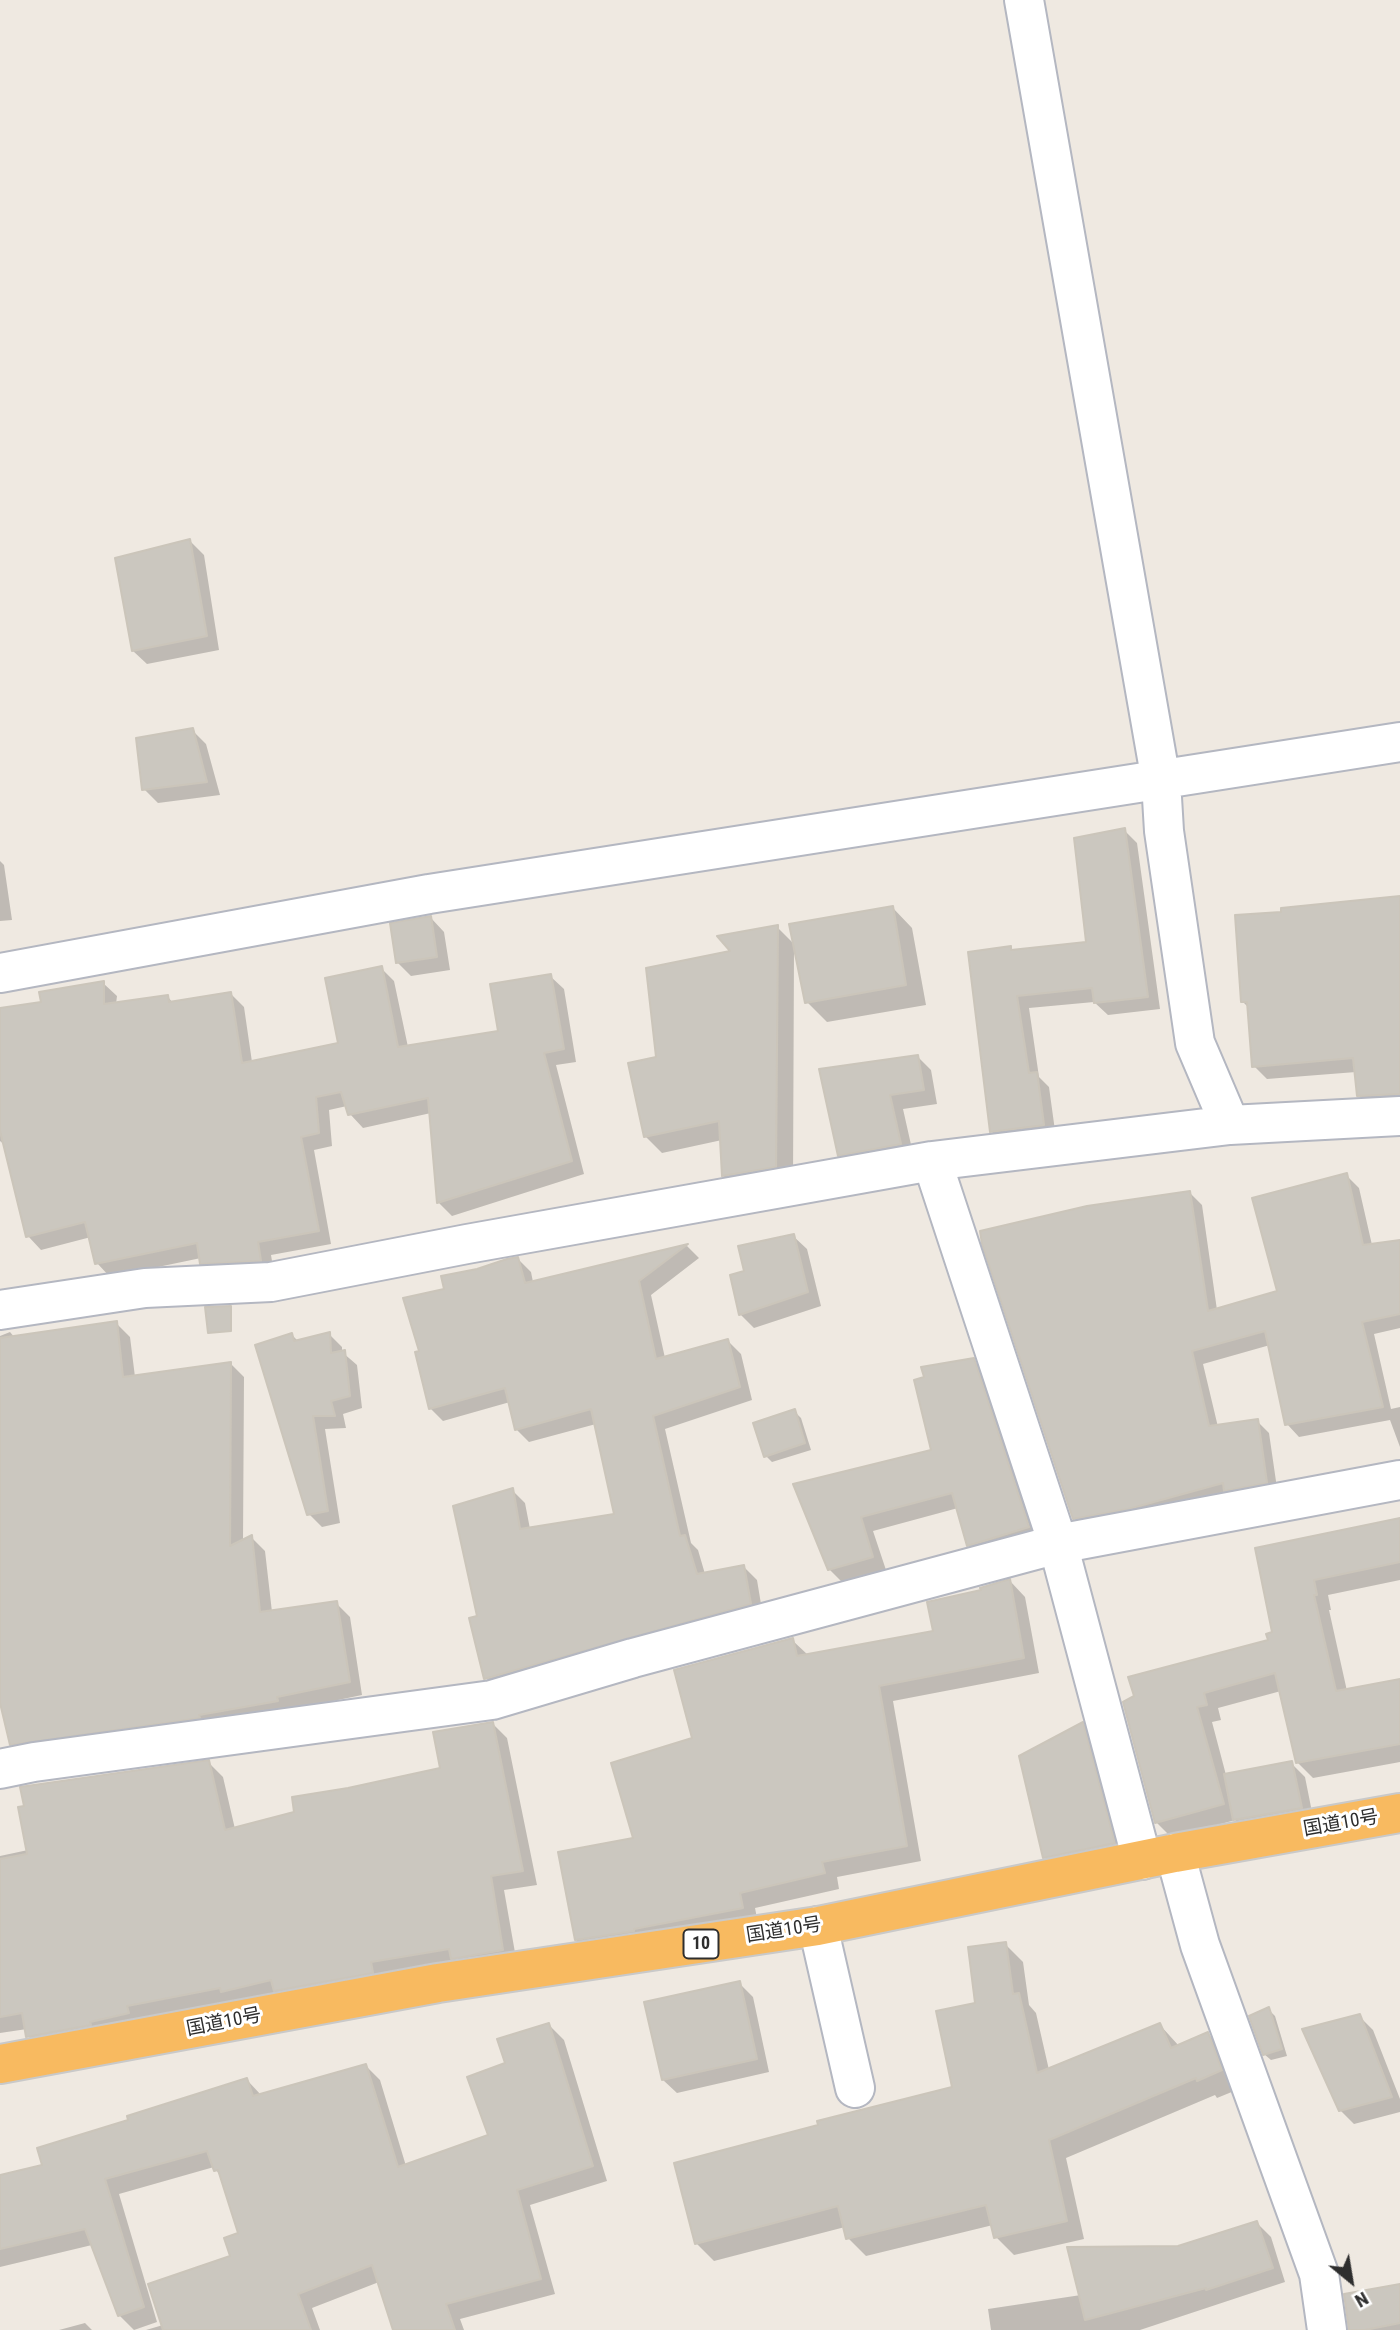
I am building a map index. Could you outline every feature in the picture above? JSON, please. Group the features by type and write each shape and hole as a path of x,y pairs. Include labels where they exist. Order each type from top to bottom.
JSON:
{"highway":[{"name":"国道10号","path":"0,2064 438,1983 818,1926 1158,1856 1400,1813"}],"street":[{"path":"1024,0 1161,781 1164,831 1195,1043 1230,1125"},
{"path":"0,973 429,894 1400,742"},
{"path":"0,1310 145,1288 271,1282 932,1161 1230,1125 1400,1116"},
{"path":"932,1161 1158,1856 1200,1945 1319,2274 1327,2330"},
{"path":"0,1769 34,1762 492,1700 647,1654 1058,1544 1400,1480"},
{"path":"818,1926 855,2088"}],"building":[{"path":"190,539 207,636 132,651 115,558"},
{"path":"193,728 207,782 142,790 136,738"},
{"path":"1125,828 1148,997 1094,1003 1092,988 1017,996 1029,1073 1037,1072 1044,1125 990,1132 968,952 1011,946 1011,950 1086,942 1074,838"},
{"path":"1400,896 1400,1094 1357,1096 1353,1058 1252,1067 1247,1002 1241,1002 1235,915 1281,912 1281,908"},
{"path":"893,906 906,985 805,1003 789,924"},
{"path":"431,916 437,957 396,963 390,923"},
{"path":"778,925 776,1167 722,1176 719,1121 644,1137 628,1063 656,1057 646,968 730,951 717,936"},
{"path":"382,966 398,1047 498,1031 490,984 551,974 564,1049 544,1053 572,1161 437,1203 428,1098 348,1115 341,1092 316,1097 319,1133 301,1137 319,1231 258,1242 261,1261 200,1264 197,1243 95,1264 85,1222 26,1237 0,1131 0,1008 41,1002 39,992 104,981 104,1004 168,995 169,1002 231,992 242,1063 338,1043 325,978"},
{"path":"918,1055 924,1090 890,1095 901,1144 838,1156 819,1069"},
{"path":"1347,1173 1363,1245 1400,1240 1400,1314 1362,1322 1383,1407 1285,1425 1265,1331 1192,1351 1209,1426 1258,1419 1267,1483 1224,1491 1223,1483 1128,1509 1073,1519 980,1231 1087,1206 1190,1191 1208,1311 1277,1291 1252,1198"},
{"path":"794,1234 808,1292 739,1315 730,1275 744,1271 738,1246"},
{"path":"688,1244 639,1281 656,1359 728,1339 740,1387 653,1416 680,1536 685,1535 697,1574 744,1565 751,1604 484,1679 469,1618 477,1616 453,1506 513,1488 520,1529 614,1514 591,1409 515,1430 505,1388 429,1409 415,1352 419,1351 403,1298 444,1289 441,1276 477,1269 507,1259 518,1257 525,1283"},
{"path":"231,1306 231,1331 208,1333 205,1307"},
{"path":"117,1321 123,1377 231,1362 230,1546 252,1535 260,1612 337,1601 350,1682 277,1697 278,1701 199,1715 200,1718 10,1745 0,1703 0,1338"},
{"path":"330,1332 331,1353 345,1350 350,1396 331,1401 335,1416 313,1416 328,1511 307,1515 255,1345 292,1333 294,1341"},
{"path":"974,1358 1029,1527 967,1546 952,1493 861,1517 873,1557 828,1570 793,1484 931,1450 914,1380 924,1377 921,1367"},
{"path":"795,1409 805,1443 764,1457 753,1423"},
{"path":"1400,1518 1400,1562 1314,1580 1317,1595 1314,1595 1336,1691 1400,1679 1400,1744 1296,1763 1275,1673 1204,1693 1207,1705 1197,1707 1224,1804 1155,1823 1123,1702 1134,1696 1128,1677 1268,1640 1266,1634 1272,1632 1255,1548"},
{"path":"1010,1579 1024,1658 879,1686 907,1846 822,1862 825,1873 740,1893 743,1908 634,1931 575,1940 558,1852 633,1838 611,1763 692,1738 674,1670 793,1638 797,1656 933,1631 927,1602 981,1590 980,1588"},
{"path":"493,1722 523,1871 491,1876 503,1950 451,1959 449,1949 371,1962 373,1973 274,1991 271,1980 221,1992 220,1988 127,2006 129,2013 90,2022 91,2025 26,2037 22,2013 0,2017 0,1859 27,1854 18,1807 24,1806 20,1787 209,1760 225,1830 294,1812 292,1797 440,1768 433,1732"},
{"path":"1083,1722 1115,1843 1043,1858 1019,1756"},
{"path":"1292,1761 1302,1808 1233,1820 1224,1774"},
{"path":"1006,1942 1013,1994 1019,1993 1037,2073 1160,2023 1171,2048 1208,2032 1222,2070 1197,2081 1196,2078 1049,2140 1067,2221 994,2238 986,2205 846,2239 838,2206 695,2244 674,2163 818,2125 817,2121 952,2087 936,2011 975,2003 968,1947"},
{"path":"740,1981 757,2059 662,2080 644,2002"},
{"path":"1269,2007 1282,2049 1263,2055 1249,2016"},
{"path":"1360,2014 1392,2097 1339,2111 1302,2029"},
{"path":"549,2023 593,2166 517,2190 541,2279 446,2304 455,2330 393,2330 372,2265 298,2294 311,2330 163,2330 148,2284 230,2256 224,2238 238,2233 218,2170 214,2171 207,2151 105,2179 144,2307 118,2316 85,2229 0,2249 0,2175 42,2165 37,2148 128,2120 127,2116 247,2078 253,2096 366,2064 398,2167 488,2135 467,2077 505,2063 497,2039"},
{"path":"1257,2221 1273,2268 1206,2290 1085,2320 1067,2247 1178,2246"},
{"path":"1400,2284 1400,2323 1365,2330 1349,2330 1344,2294"}]}
